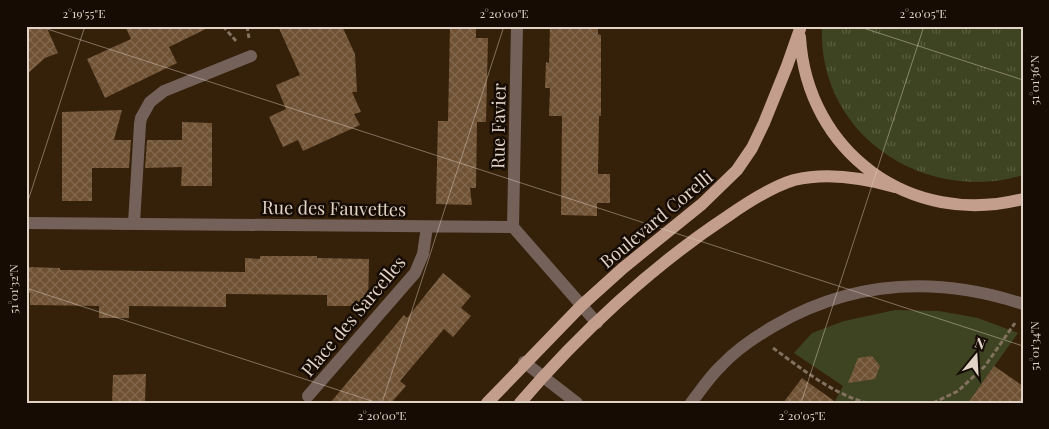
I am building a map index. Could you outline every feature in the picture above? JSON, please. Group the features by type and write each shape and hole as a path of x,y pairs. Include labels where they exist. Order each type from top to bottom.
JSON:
{"main road":[{"path":"800,27 804,71 823,118 837,139 854,158 874,174 895,187"},
{"name":"Boulevard Corelli","path":"486,403 524,362 582,305 623,268 709,198 737,170 746,159 761,129 787,66 800,27"},
{"path":"520,403 597,323 692,241 742,206 794,180 826,177 862,179 895,187 926,199 960,206 993,205 1023,200"}],"street":[{"name":"Rue Favier","path":"513,227 517,26"},
{"path":"134,223 140,124 146,107 156,96 164,91 251,56"},
{"name":"Rue des Fauvettes","path":"26,223 513,227"},
{"name":"Place des Sarcelles","path":"308,396 415,273 423,254 427,227"},
{"path":"513,227 597,323"},
{"path":"691,403 723,363 757,336 793,316 832,300 860,292 889,287 947,287 988,294 1023,304"},
{"path":"524,362 577,403"}],"path":[{"path":"933,403 958,391 985,366 1018,319"},
{"path":"757,336 834,389 867,403"}],"green space":[{"path":"822,26 1023,26 1023,175 985,182 949,180 914,170 883,152 857,129 837,99 825,65"},
{"path":"895,310 939,311 978,318 1018,333 968,403 837,403 835,401 843,386 794,353 812,333 844,321"}],"building":[{"path":"26,26 46,26 58,53 45,58 26,75"},
{"path":"125,26 212,26 169,47 177,63 105,98 87,59 131,39"},
{"path":"278,26 342,26 355,54 357,92 352,92 361,112 354,114 360,125 303,151 298,140 283,147 269,117 286,109 276,85 300,75"},
{"path":"450,26 476,26 476,38 488,38 486,122 477,122 476,188 470,188 472,205 436,204 438,121 448,121"},
{"path":"550,26 598,26 598,34 601,35 601,116 599,116 598,174 610,174 610,203 597,203 597,216 561,215 562,116 549,116 550,88 545,88 546,62 549,63"},
{"path":"122,110 114,140 131,140 129,168 92,168 92,201 62,201 62,112"},
{"path":"182,122 212,123 212,186 181,186 182,167 145,168 147,140 182,140"},
{"path":"260,256 317,256 317,258 369,259 368,306 327,306 327,295 226,294 226,307 129,306 129,318 99,318 99,306 30,305 30,293 26,293 26,267 60,268 60,270 245,272 245,258 260,259"},
{"path":"443,273 471,296 461,308 471,316 453,337 444,329 400,381 406,386 391,403 330,403 404,315 407,318"},
{"path":"872,356 880,366 875,379 848,383 858,358"},
{"path":"994,366 1023,386 1023,403 968,403"},
{"path":"146,374 145,403 112,403 113,375"},
{"path":"802,378 837,403 783,403"}]}
